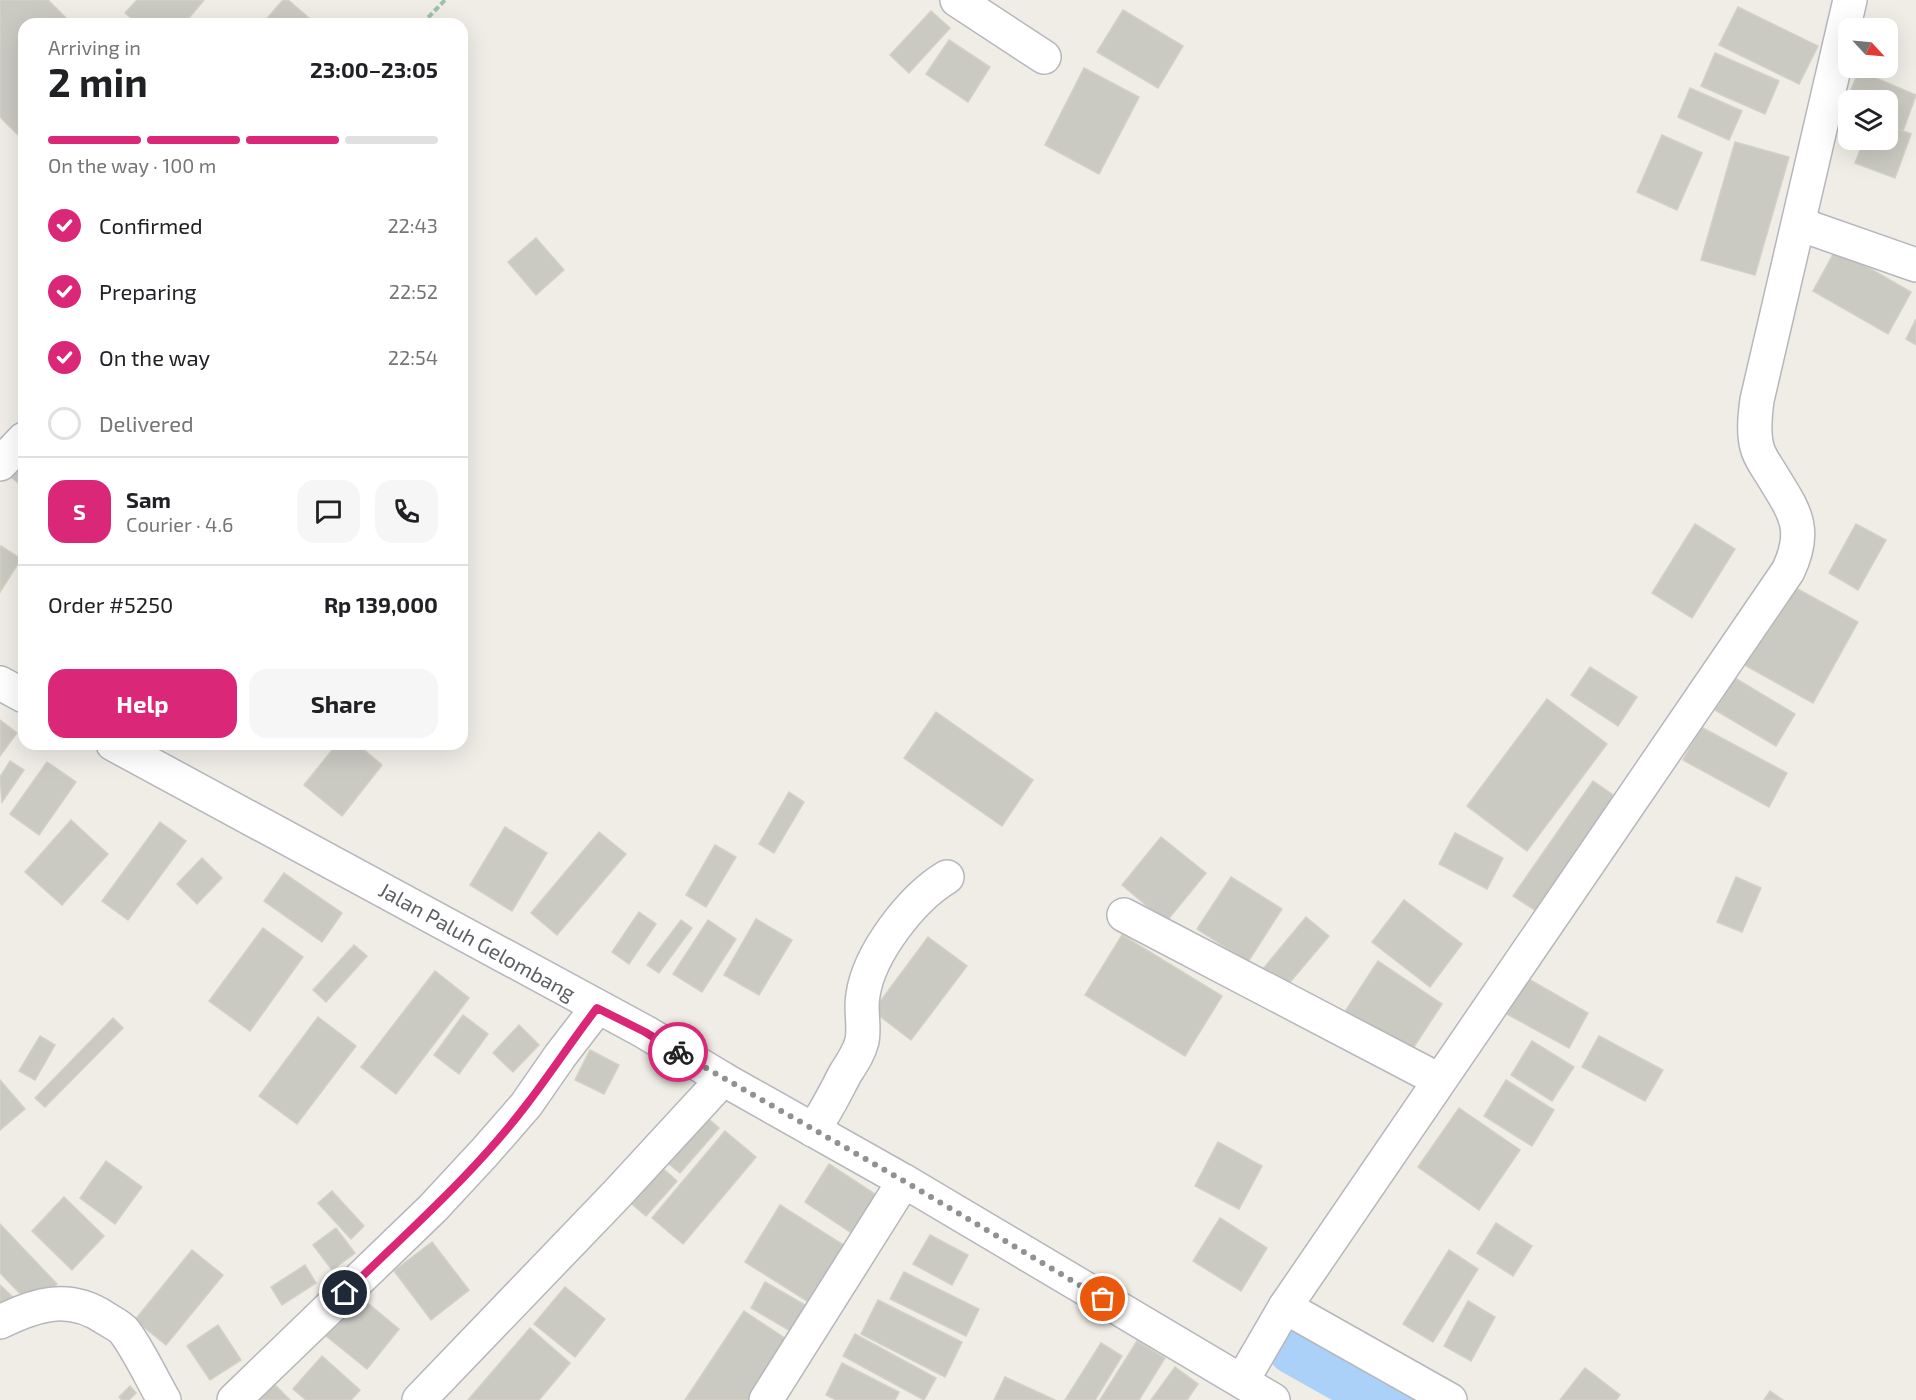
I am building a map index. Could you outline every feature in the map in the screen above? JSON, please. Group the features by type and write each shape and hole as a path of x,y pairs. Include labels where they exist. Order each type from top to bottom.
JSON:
{"street":[{"path":"957,0 1044,57"},
{"path":"1248,1371 1281,1315 1781,581 1795,557 1799,542 1796,517 1761,458 1757,448 1755,420 1757,400 1850,0"},
{"path":"1799,224 1916,265"},
{"path":"0,464 18,445"},
{"path":"0,683 18,693"},
{"name":"Jalan Paluh Gelombang","path":"124,750 645,1032 813,1130 1248,1371 1273,1400"},
{"path":"813,1130 826,1113 855,1059 862,1040 862,996 877,955 895,927 916,903 947,877"},
{"path":"1124,915 1439,1080"},
{"path":"234,1400 433,1208 484,1153 526,1105 597,1008"},
{"path":"419,1400 616,1195 723,1079"},
{"path":"766,1400 904,1181"},
{"path":"0,1322 20,1312 51,1303 75,1305 100,1315 124,1331 164,1400"},
{"path":"1281,1315 1450,1400"}],"path":[{"path":"428,18 445,0"}],"building":[{"path":"0,0 48,0 66,18 18,18 18,135 0,117"},
{"path":"137,0 204,0 189,18 131,18 125,13"},
{"path":"283,0 288,0 309,18 267,18"},
{"path":"1738,7 1818,46 1799,84 1719,45"},
{"path":"1123,10 1183,46 1158,88 1097,52"},
{"path":"931,11 950,28 909,73 890,55"},
{"path":"949,40 990,67 968,102 926,74"},
{"path":"1715,53 1779,81 1765,114 1701,86"},
{"path":"1084,68 1139,97 1099,174 1045,145"},
{"path":"1856,78 1876,78 1916,95 1903,131 1898,129 1898,90 1851,90"},
{"path":"1690,88 1742,111 1729,140 1678,117"},
{"path":"1898,129 1911,134 1895,178 1855,163 1860,150 1898,150"},
{"path":"1662,135 1702,153 1677,210 1637,192"},
{"path":"1735,142 1789,157 1755,275 1701,260"},
{"path":"536,238 564,270 536,295 508,262"},
{"path":"1836,249 1911,292 1888,334 1813,291"},
{"path":"1916,319 1916,345 1906,339"},
{"path":"18,468 18,483 11,477"},
{"path":"1695,524 1735,549 1692,618 1652,593"},
{"path":"1856,524 1886,540 1858,590 1829,573"},
{"path":"1,546 18,557 18,564 0,592"},
{"path":"1783,581 1858,622 1813,703 1739,662"},
{"path":"1590,667 1637,697 1618,726 1571,695"},
{"path":"1735,678 1795,714 1776,746 1715,710"},
{"path":"1547,699 1607,744 1527,851 1467,806"},
{"path":"936,712 1033,780 1002,826 904,758"},
{"path":"0,720 17,733 0,756"},
{"path":"1701,727 1787,773 1769,807 1683,760"},
{"path":"332,750 364,750 382,765 342,816 304,785"},
{"path":"10,761 24,770 2,802 0,777"},
{"path":"47,762 76,782 39,835 10,814"},
{"path":"1593,781 1616,797 1536,911 1513,896"},
{"path":"789,792 804,802 774,853 759,844"},
{"path":"71,820 108,854 62,905 25,872"},
{"path":"160,822 186,841 128,920 102,901"},
{"path":"505,827 547,853 512,911 470,885"},
{"path":"599,832 626,854 557,935 531,913"},
{"path":"1455,833 1503,858 1487,889 1439,864"},
{"path":"1161,837 1206,873 1166,922 1122,885"},
{"path":"715,845 736,857 706,907 686,895"},
{"path":"202,858 222,878 197,904 177,884"},
{"path":"284,873 342,913 322,942 264,901"},
{"path":"1231,877 1282,909 1248,962 1197,929"},
{"path":"1736,877 1761,888 1742,932 1717,922"},
{"path":"1404,900 1462,944 1430,987 1372,942"},
{"path":"639,912 656,924 629,964 612,952"},
{"path":"1306,917 1329,936 1286,987 1263,969"},
{"path":"756,919 792,940 759,995 724,975"},
{"path":"681,920 692,928 659,973 647,965"},
{"path":"708,920 736,939 702,992 673,974"},
{"path":"263,928 303,957 250,1031 209,1001"},
{"path":"1122,935 1222,996 1185,1056 1085,995"},
{"path":"928,937 967,966 911,1040 873,1011"},
{"path":"354,945 367,956 326,1002 313,990"},
{"path":"1378,961 1442,1004 1408,1056 1344,1013"},
{"path":"435,971 469,998 396,1094 361,1067"},
{"path":"1525,977 1588,1013 1569,1048 1505,1013"},
{"path":"463,1015 488,1034 459,1074 434,1055"},
{"path":"318,1017 356,1046 297,1124 259,1096"},
{"path":"113,1018 123,1028 45,1107 35,1098"},
{"path":"519,1025 539,1045 513,1072 493,1053"},
{"path":"40,1036 55,1045 35,1080 19,1071"},
{"path":"1599,1036 1663,1070 1645,1101 1582,1067"},
{"path":"1532,1041 1574,1067 1552,1101 1511,1075"},
{"path":"590,1050 619,1065 604,1094 575,1080"},
{"path":"0,1080 25,1109 0,1130"},
{"path":"1506,1080 1554,1110 1532,1146 1484,1116"},
{"path":"1459,1108 1520,1150 1479,1210 1418,1167"},
{"path":"704,1115 719,1128 680,1173 664,1160"},
{"path":"725,1131 756,1157 683,1244 652,1218"},
{"path":"1218,1142 1262,1166 1239,1209 1195,1186"},
{"path":"106,1161 142,1187 115,1224 80,1198"},
{"path":"658,1164 677,1181 646,1216 627,1200"},
{"path":"829,1164 887,1202 862,1240 805,1202"},
{"path":"332,1191 364,1226 351,1239 318,1203"},
{"path":"64,1197 104,1236 72,1270 32,1231"},
{"path":"780,1205 853,1251 818,1308 745,1262"},
{"path":"1220,1218 1267,1248 1241,1291 1193,1261"},
{"path":"1496,1223 1532,1246 1513,1276 1477,1253"},
{"path":"0,1224 57,1284 33,1307 0,1273"},
{"path":"336,1228 355,1253 332,1270 313,1245"},
{"path":"930,1235 968,1255 952,1285 913,1264"},
{"path":"432,1242 469,1290 431,1320 394,1271"},
{"path":"192,1250 223,1275 166,1345 135,1320"},
{"path":"1449,1250 1478,1269 1433,1342 1403,1324"},
{"path":"305,1265 316,1283 282,1305 271,1287"},
{"path":"904,1272 979,1309 966,1336 890,1299"},
{"path":"765,1282 812,1309 797,1335 751,1308"},
{"path":"0,1285 15,1299 0,1316"},
{"path":"565,1287 605,1319 575,1357 534,1324"},
{"path":"358,1295 399,1329 367,1369 326,1336"},
{"path":"878,1300 962,1342 945,1377 861,1334"},
{"path":"1468,1301 1495,1317 1471,1361 1444,1346"},
{"path":"744,1311 795,1345 759,1400 685,1400"},
{"path":"218,1325 241,1360 210,1380 187,1346"},
{"path":"530,1328 570,1363 539,1400 468,1400"},
{"path":"855,1334 936,1378 924,1400 843,1356"},
{"path":"1137,1341 1165,1358 1139,1400 1100,1400"},
{"path":"1101,1343 1122,1356 1095,1400 1065,1400"},
{"path":"322,1356 360,1390 351,1400 306,1400 293,1389"},
{"path":"842,1363 899,1392 895,1400 836,1400 826,1395"},
{"path":"1175,1367 1198,1384 1187,1400 1151,1400"},
{"path":"1585,1368 1620,1395 1616,1400 1560,1400"},
{"path":"1005,1377 1055,1400 994,1400"},
{"path":"268,1378 290,1400 252,1400"},
{"path":"130,1386 136,1393 129,1400 122,1400 119,1397"},
{"path":"1770,1391 1783,1400 1764,1400"}],"waterway":[{"path":"1295,1346 1391,1400"}],"way so far":[{"path":"678,1052 904,1181 1103,1299"}],"route":[{"path":"345,1293 433,1208 484,1153 526,1105 597,1008 645,1032 678,1052"}]}
